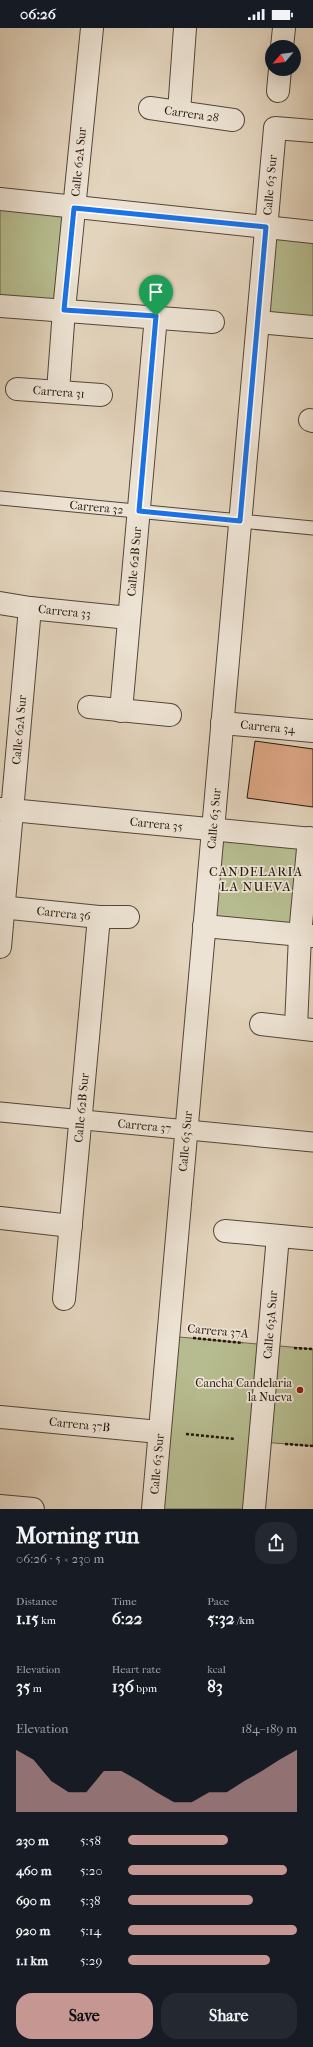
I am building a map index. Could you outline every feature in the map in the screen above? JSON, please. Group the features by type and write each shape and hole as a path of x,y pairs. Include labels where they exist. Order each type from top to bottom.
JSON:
{"street":[{"name":"Calle 62A Sur","path":"58,391 64,310 92,28"},
{"path":"179,112 185,28"},
{"path":"283,40 284,28"},
{"path":"278,91 279,76"},
{"name":"Carrera 28","path":"150,108 233,120"},
{"name":"Calle 63 Sur","path":"153,1509 275,128 313,131"},
{"path":"0,199 313,232"},
{"path":"0,306 156,316 212,322"},
{"name":"Calle 62B Sur","path":"121,711 156,316"},
{"path":"258,322 313,327"},
{"name":"Carrera 31","path":"18,389 101,395"},
{"name":"Carrera 33","path":"0,603 30,608 129,618"},
{"name":"Calle 62A Sur","path":"0,947 6,810 30,608"},
{"path":"89,708 170,715"},
{"name":"Carrera 34","path":"222,723 313,731"},
{"name":"Carrera 35","path":"6,810 311,838"},
{"path":"261,1024 304,1029 311,838"},
{"name":"Carrera 36","path":"2,907 99,917 128,917"},
{"name":"Calle 62B Sur","path":"64,1299 72,1226 99,917"},
{"path":"204,926 307,936"},
{"name":"Carrera 37","path":"0,1112 313,1142"},
{"path":"0,1218 72,1226"},
{"path":"225,1231 313,1239"},
{"name":"Calle 63A Sur","path":"254,1509 278,1236"},
{"name":"Carrera 37B","path":"0,1417 159,1432"},
{"path":"0,1506 33,1509"}],"lane":[{"name":"Carrera 32","path":"0,498 313,528"}],"path":[{"name":"Carrera 37A","path":"168,1336 313,1349"}],"green space":[{"path":"0,202 69,209 60,307 0,302"},
{"path":"266,227 313,232 313,327 258,322"},
{"path":"213,829 309,838 300,935 204,926"},
{"path":"168,1336 313,1349 313,1446 261,1442 254,1509 153,1509"}],"building":[{"path":"255,741 313,749 313,807 247,798"}],"place":[{"name":"Cancha Candelaria la Nueva","path":"300,1390"}],"district":[{"name":"CANDELARIA LA NUEVA","path":"256,878"}],"route":[{"path":"74,208 266,227 240,521 139,511 156,316 64,310 74,208"}]}
